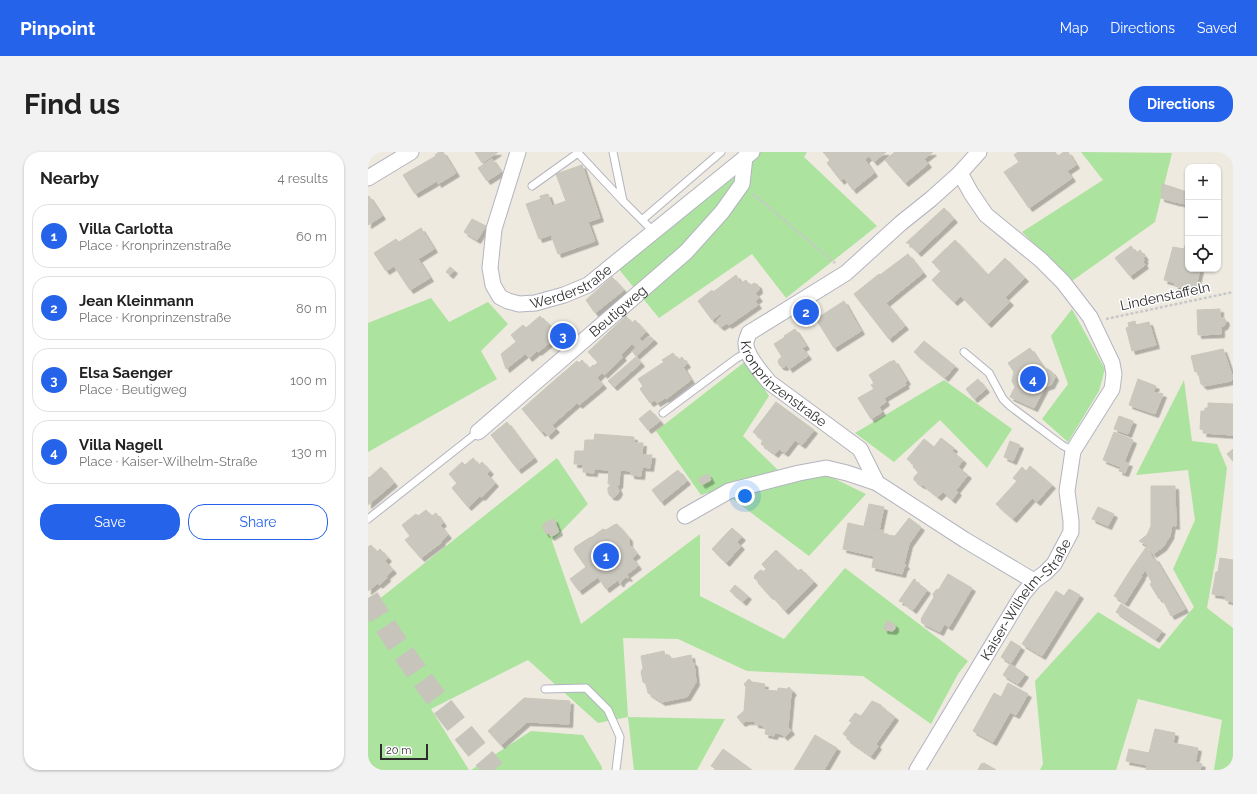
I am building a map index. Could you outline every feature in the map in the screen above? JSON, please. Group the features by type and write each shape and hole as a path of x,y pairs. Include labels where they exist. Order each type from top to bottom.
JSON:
{"street":[{"path":"368,178 411,152"},
{"name":"Werderstraße","path":"518,152 494,230 490,268 493,285 500,297 519,304 535,303 564,295 588,286 748,154"},
{"path":"960,173 979,152"},
{"name":"Beutigweg","path":"478,432 686,252 722,212 742,184 748,154"},
{"name":"Kronprinzenstraße","path":"877,484 860,449 769,382 758,369 748,352 746,342 749,333 846,273 901,223 960,173"},
{"name":"Kaiser-Wilhelm-Straße","path":"916,770 1023,594 1034,581 1054,564 1071,532 1071,521 1066,492 1073,451 1112,389 1114,374 1112,363 1090,317 1063,282 1041,260 986,215 960,173"},
{"path":"685,516 729,491 826,468 847,473 877,484 965,540 1034,581"}],"lane":[{"path":"613,152 623,201"},
{"path":"642,220 721,152"},
{"path":"532,186 578,153 654,232"},
{"path":"663,413 736,358 748,352"},
{"path":"964,352 989,373 1003,399 1010,406 1062,445 1073,451"},
{"name":"Beutigweg","path":"368,519 478,432"},
{"path":"545,689 586,688 608,710 620,737 616,770"}],"path":[{"path":"742,184 846,273"},
{"name":"Lindenstaffeln","path":"1102,320 1233,292"}],"green space":[{"path":"760,152 807,152 804,157 877,226 786,298 752,254 659,318 617,267"},
{"path":"1081,152 1172,153 1155,222 1072,281 1022,232 1103,180"},
{"path":"431,298 449,322 488,302 508,324 481,351 497,379 368,452 368,323"},
{"path":"1072,309 1105,369 1099,391 1068,442 1042,419 1068,384 1051,336"},
{"path":"746,361 769,396 743,436 779,471 701,495 656,431"},
{"path":"944,380 1012,429 987,468 940,420 894,462 855,433"},
{"path":"1184,380 1192,441 1217,444 1227,468 1217,551 1207,608 1233,628 1233,770 1214,770 1222,720 1138,699 1116,770 1040,770 1043,764 1035,681 1098,612 1159,649 1194,607 1173,569 1195,520 1188,470 1136,475"},
{"path":"557,458 588,504 552,541 581,624 700,534 700,596 784,639 845,568 968,661 958,674 931,724 863,676 747,671 678,639 623,638 628,717 598,723 528,660 431,709 469,770 368,770 368,608"},
{"path":"825,474 866,494 809,556 730,497"},
{"path":"628,717 725,719 697,770 634,770"},
{"path":"531,731 583,735 602,767 602,770 471,770"}],"building":[{"path":"439,152 443,152 456,173 438,184 437,181 415,194 403,175 436,156 435,155"},
{"path":"475,152 498,152 482,163"},
{"path":"823,152 886,152 874,162 869,156 865,160 874,173 853,190 844,178 841,181 827,163 830,160"},
{"path":"895,152 933,152 924,159 928,164 905,183 885,160"},
{"path":"1018,152 1055,152 1058,156 1064,152 1068,152 1076,165 1067,171 1072,178 1029,208 1004,172 1019,162 1014,155"},
{"path":"492,159 501,172 487,181 478,168"},
{"path":"582,165 600,218 588,222 595,241 558,254 551,235 539,239 526,204 541,199 540,196 548,194 552,206 566,201 556,174"},
{"path":"1162,184 1172,187 1168,200 1161,198"},
{"path":"1172,187 1178,189 1175,202 1168,200"},
{"path":"1178,189 1184,191 1181,203 1175,202"},
{"path":"1184,191 1185,191 1185,204 1181,203"},
{"path":"369,196 382,216 368,225 368,197"},
{"path":"944,208 954,219 918,253 908,243 906,243"},
{"path":"472,219 486,226 477,240 464,232"},
{"path":"421,228 434,249 418,259 430,278 410,290 394,266 386,271 374,253 396,239 399,242"},
{"path":"955,240 988,275 1005,258 1025,278 1005,297 1010,302 988,324 961,296 954,302 932,280 941,271 932,262"},
{"path":"1131,246 1136,253 1140,250 1145,257 1143,258 1145,260 1143,262 1145,265 1130,276 1115,258"},
{"path":"1185,246 1185,272 1199,272 1195,291 1175,286 1175,283 1164,280 1173,247 1184,249"},
{"path":"908,254 923,273 886,303 905,326 889,339 854,294"},
{"path":"450,267 454,270 450,275 446,272"},
{"path":"736,275 741,283 746,280 750,286 754,283 758,285 759,290 755,293 759,298 755,301 758,305 732,323 728,325 727,323 721,327 716,323 722,316 720,314 712,320 698,301"},
{"path":"612,277 624,290 595,313 586,300"},
{"path":"844,301 861,331 834,348 816,319"},
{"path":"1220,309 1220,317 1225,319 1226,322 1224,326 1221,327 1221,334 1198,335 1197,310"},
{"path":"540,316 558,336 529,358 511,335 523,325 526,328"},
{"path":"626,316 632,323 635,320 646,332 639,338 642,341 635,347 632,344 628,348 611,330"},
{"path":"1135,321 1136,325 1149,322 1156,345 1132,351 1126,328 1129,327 1128,323"},
{"path":"795,329 806,346 802,348 808,356 789,369 787,365 784,367 780,366 778,362 782,357 774,344"},
{"path":"611,330 628,348 621,355 623,357 604,375 602,372 601,374 594,366 598,362 588,352"},
{"path":"648,337 651,337 654,340 636,356 632,351"},
{"path":"924,341 955,366 945,378 914,352"},
{"path":"516,342 525,354 506,369 501,354"},
{"path":"1030,348 1044,369 1048,369 1055,377 1051,385 1045,387 1034,408 1010,397 1015,387 1012,381 1014,372 1008,363"},
{"path":"1223,349 1233,378 1231,381 1204,386 1201,384 1198,371 1195,372 1191,356"},
{"path":"673,353 678,360 682,357 687,364 683,367 691,380 666,399 665,398 657,403 655,400 650,403 640,389 643,386 638,379 664,362 662,360"},
{"path":"636,357 641,363 614,387 608,381"},
{"path":"582,360 603,385 579,405 556,379 577,361 579,363"},
{"path":"894,360 907,381 904,383 902,379 899,381 894,371 896,370 891,362"},
{"path":"891,361 896,370 894,371 899,381 902,379 906,385 884,398 886,402 879,407 882,412 871,419 858,398 874,389 871,385 874,383 869,375"},
{"path":"593,365 601,374 597,378 589,369"},
{"path":"556,379 577,403 552,425 556,429 548,436 544,431 542,433 522,409"},
{"path":"978,379 986,389 974,399 966,389"},
{"path":"1138,379 1156,386 1153,392 1163,394 1155,414 1129,405"},
{"path":"776,402 814,430 802,445 795,440 785,453 779,449 775,454 761,444 763,440 753,432"},
{"path":"1208,403 1233,404 1233,435 1203,433 1204,430 1200,429 1201,411 1205,411 1205,408 1208,408"},
{"path":"650,410 660,421 648,430 639,419"},
{"path":"1119,416 1133,421 1128,434 1114,429"},
{"path":"507,422 534,458 518,470 491,435"},
{"path":"1114,432 1133,440 1124,462 1129,463 1125,473 1119,471 1121,467 1103,460"},
{"path":"595,434 634,437 634,443 643,443 642,455 652,455 650,468 642,467 641,476 631,475 631,471 620,470 619,485 617,485 619,491 614,497 610,496 608,492 608,488 611,484 608,484 609,470 594,469 594,473 583,472 583,464 574,464 575,451 584,451 585,440 594,440"},
{"path":"941,438 954,448 952,451 963,460 958,467 968,475 956,490 958,492 952,500 943,492 938,497 914,480 914,477 919,472 907,459 924,439 934,447"},
{"path":"1010,441 1020,445 1013,461 1004,457"},
{"path":"1233,449 1233,461 1227,454"},
{"path":"473,458 479,465 482,462 490,471 487,474 495,483 482,497 480,496 468,507 452,488 457,483 449,474 462,462 465,465"},
{"path":"1030,466 1052,485 1037,502 1032,498 1013,519 996,504 1017,481 1013,478 1022,467 1026,471"},
{"path":"381,467 394,483 368,505 368,477 369,478"},
{"path":"678,470 687,481 661,502 652,490"},
{"path":"708,474 711,480 702,485 698,479"},
{"path":"1151,486 1175,486 1176,526 1172,525 1170,536 1163,547 1153,554 1147,545 1139,541 1147,535 1151,526"},
{"path":"869,504 884,507 879,530 864,526"},
{"path":"1098,507 1114,514 1108,526 1092,519"},
{"path":"426,510 432,516 436,513 443,523 440,525 448,535 441,541 442,542 421,558 405,540 410,536 402,525 416,514 418,516"},
{"path":"909,518 921,527 909,544 899,542 900,537 895,536"},
{"path":"554,519 559,532 551,537 549,533 546,534 542,526 545,525 544,523"},
{"path":"848,523 884,531 883,534 900,537 899,542 909,544 904,564 906,565 902,574 872,567 874,556 843,549"},
{"path":"617,524 629,538 629,544 637,554 632,558 638,566 626,575 629,577 628,578 626,577 621,581 621,583 619,583 618,580 606,589 598,577 602,574 593,562 591,566 586,567 574,550 575,547 603,529 606,530"},
{"path":"732,528 742,537 737,542 727,533"},
{"path":"727,533 741,546 726,563 712,549"},
{"path":"371,545 377,552 380,549 388,558 385,561 393,570 379,585 378,583 368,591 368,547"},
{"path":"1147,546 1153,559 1143,565 1146,569 1141,576 1131,569"},
{"path":"776,550 798,571 801,569 814,582 785,611 754,578 759,571 762,570 763,572 767,568 765,568 762,564"},
{"path":"1155,558 1185,609 1171,616 1165,604 1161,598 1159,599 1150,584 1152,583 1143,565"},
{"path":"1220,558 1233,560 1233,602 1225,600 1226,596 1212,594"},
{"path":"593,562 602,574 579,591 570,579 586,567 591,566"},
{"path":"1131,569 1142,576 1125,603 1114,596"},
{"path":"948,574 972,588 949,627 944,624 940,632 922,623 921,619 934,597 933,594 939,589"},
{"path":"914,579 927,590 913,610 899,601"},
{"path":"735,585 748,596 743,602 730,591"},
{"path":"1069,589 1080,595 1042,656 1022,644 1056,591 1064,596"},
{"path":"1121,604 1162,631 1156,639 1116,612"},
{"path":"888,620 895,625 895,629 893,631 884,630 884,626"},
{"path":"1011,641 1021,647 1011,663 1001,657"},
{"path":"664,651 665,656 669,655 672,659 691,655 692,662 694,663 696,682 687,697 662,702 648,693 646,684 643,682 641,672 643,668 641,656"},
{"path":"1010,664 1025,674 1018,684 1003,675"},
{"path":"749,679 752,682 765,684 764,690 778,691 778,688 787,689 789,687 793,692 791,694 788,727 791,731 784,737 782,734 775,733 774,736 765,734 766,730 762,725 755,724 755,721 746,721 742,723 737,717 744,711 746,687 744,684"},
{"path":"1008,683 1028,694 1016,715 1010,712 993,742 973,731 994,693 1001,697"},
{"path":"524,698 570,701 569,724 527,722 501,745 488,731"},
{"path":"872,701 881,705 895,717 876,744 878,746 871,756 847,739 848,737 843,734 852,722 849,721 855,713 861,716"},
{"path":"1155,729 1175,733 1173,743 1198,748 1195,762 1202,764 1200,770 1146,770 1147,765 1126,761 1129,749 1149,753"},
{"path":"815,735 837,748 824,770 794,770"},
{"path":"723,749 752,770 718,770 711,766"},
{"path":"984,763 996,770 978,770 981,764"}],"tunnel":[{"path":"368,598 382,621 428,687 494,770"}],"place":[{"name":"Jean Kleinmann","path":"806,312"},
{"name":"Elsa Saenger","path":"563,336"},
{"name":"Villa Nagell","path":"1033,379"},
{"name":"Villa Carlotta","path":"606,556"}]}
